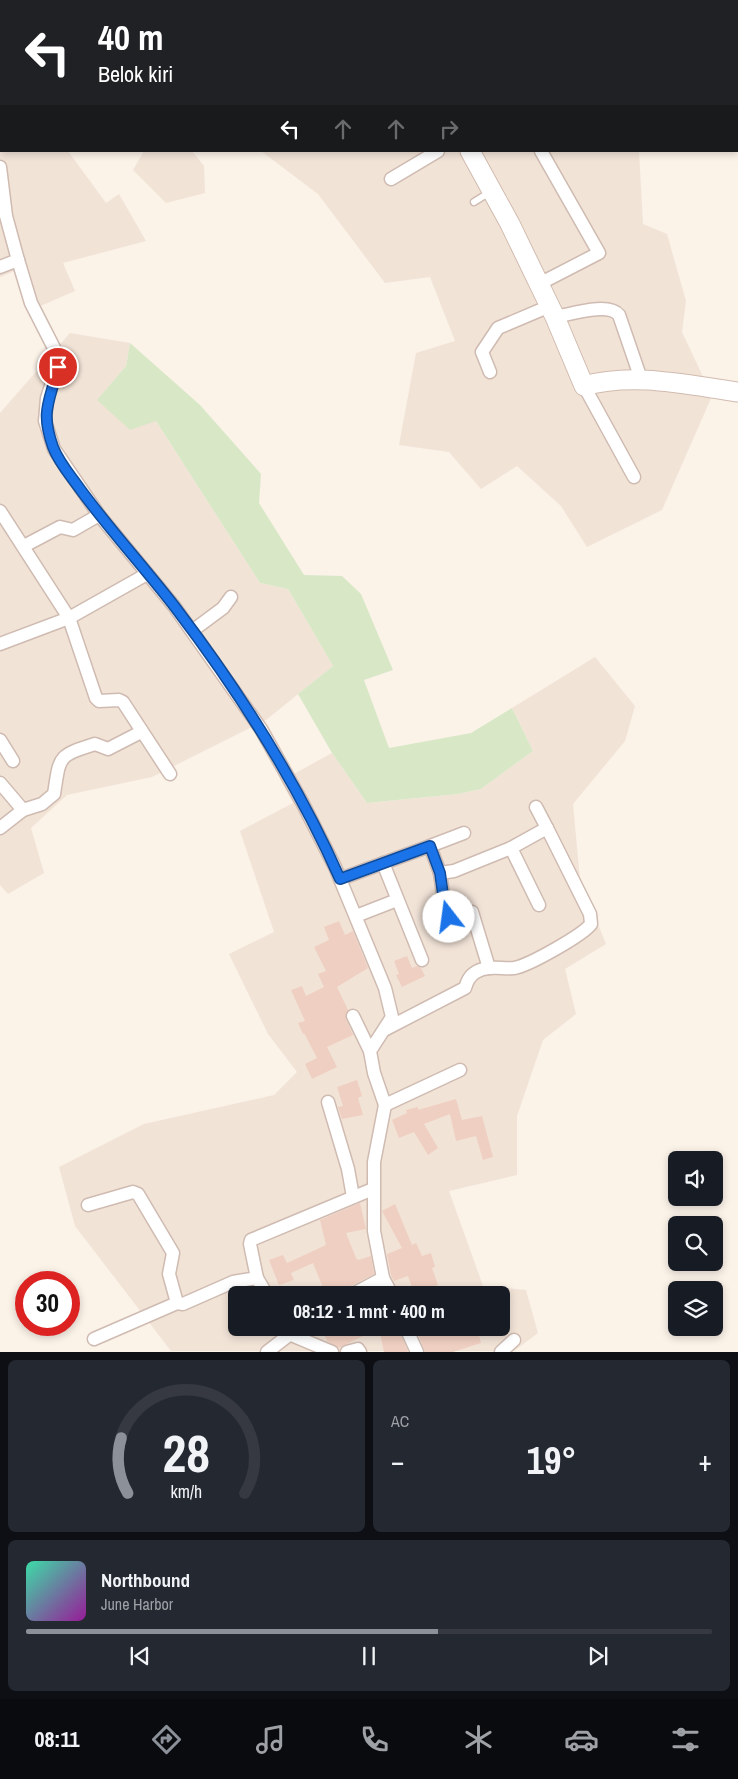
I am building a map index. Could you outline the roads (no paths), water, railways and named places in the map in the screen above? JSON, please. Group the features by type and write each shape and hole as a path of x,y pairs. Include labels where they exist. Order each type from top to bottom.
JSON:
{"street":[{"path":"391,179 436,152"},
{"path":"471,152 540,284 584,386 634,477"},
{"path":"540,284 599,253 541,152"},
{"path":"0,167 6,216 17,257 31,303 53,341 56,352 58,367 47,406 45,421 48,431 62,463 99,515 192,630 261,729 302,802 340,879 390,1001 392,1018 370,1050"},
{"path":"0,267 17,257"},
{"path":"490,372 482,352 498,328 553,311 605,308 616,311 619,315 641,379"},
{"path":"584,386 608,380 641,379 738,392"},
{"path":"0,511 69,618 96,698 99,701 121,700 170,774"},
{"path":"24,546 60,527 73,530 99,515"},
{"path":"0,644 69,618 147,574"},
{"path":"192,630 223,608 231,597"},
{"path":"0,828 23,810 42,804 54,794 58,764 63,756 95,744 108,749 141,732"},
{"path":"0,740 13,761"},
{"path":"0,783 23,810"},
{"path":"386,1029 466,988 472,976 489,968 514,968 527,963 581,932 591,924 590,914 536,807"},
{"path":"440,873 454,871 511,848 547,828"},
{"path":"340,879 464,833"},
{"path":"430,846 440,873 446,916 472,912 489,968"},
{"path":"511,848 540,905"},
{"path":"383,863 422,960"},
{"path":"356,916 397,900"},
{"path":"352,1016 370,1050 374,1073 385,1105 374,1162 373,1189 374,1231 383,1278 387,1286"},
{"path":"385,1105 460,1070"},
{"path":"328,1102 348,1169 353,1197"},
{"path":"261,1286 257,1278 250,1244 252,1240 373,1189"},
{"path":"88,1205 133,1192 138,1194 173,1253 169,1274 177,1302"},
{"path":"94,1339 177,1302 183,1304 233,1282 257,1278"},
{"path":"368,1286 383,1278"},
{"path":"267,1352 284,1336"},
{"path":"302,1336 332,1352"},
{"path":"409,1336 416,1352"},
{"path":"501,1352 514,1340"},
{"path":"347,1352 358,1349 360,1352"}],"lane":[{"path":"474,202 491,192"}]}
